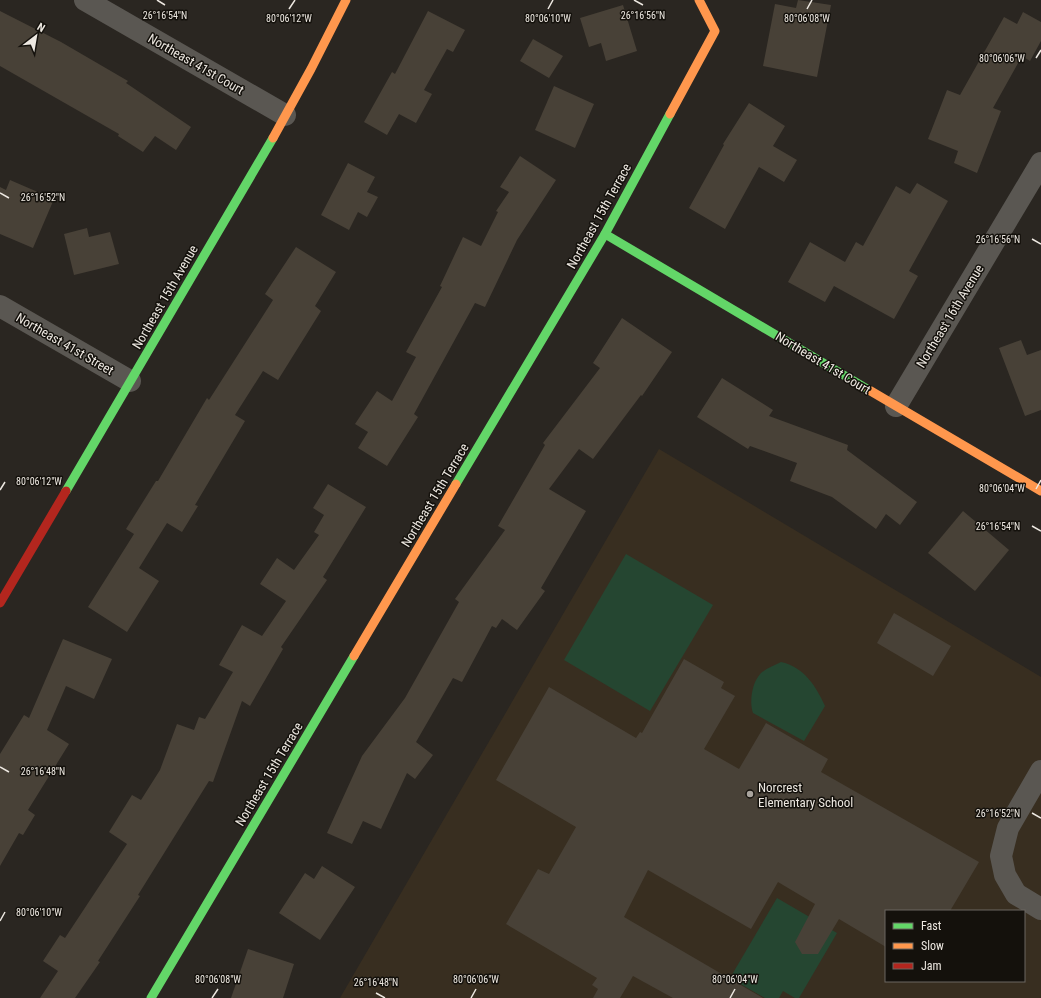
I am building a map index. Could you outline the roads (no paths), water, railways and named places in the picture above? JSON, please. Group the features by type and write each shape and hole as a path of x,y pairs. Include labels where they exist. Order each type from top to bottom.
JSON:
{"street":[{"name":"Northeast 41st Court","path":"85,0 286,115"},
{"name":"Northeast 15th Avenue","path":"0,602 286,115 312,69 346,0"},
{"name":"Northeast 15th Terrace","path":"151,998 605,234 715,31 699,0"},
{"name":"Northeast 16th Avenue","path":"896,406 1041,164"},
{"name":"Northeast 41st Court","path":"605,234 1041,491"},
{"name":"Northeast 41st Street","path":"0,306 130,381"},
{"path":"1041,771 1008,828 1001,856 1004,875 1016,894 1041,909"}],"place":[{"name":"Norcrest Elementary School","path":"750,794"}]}
